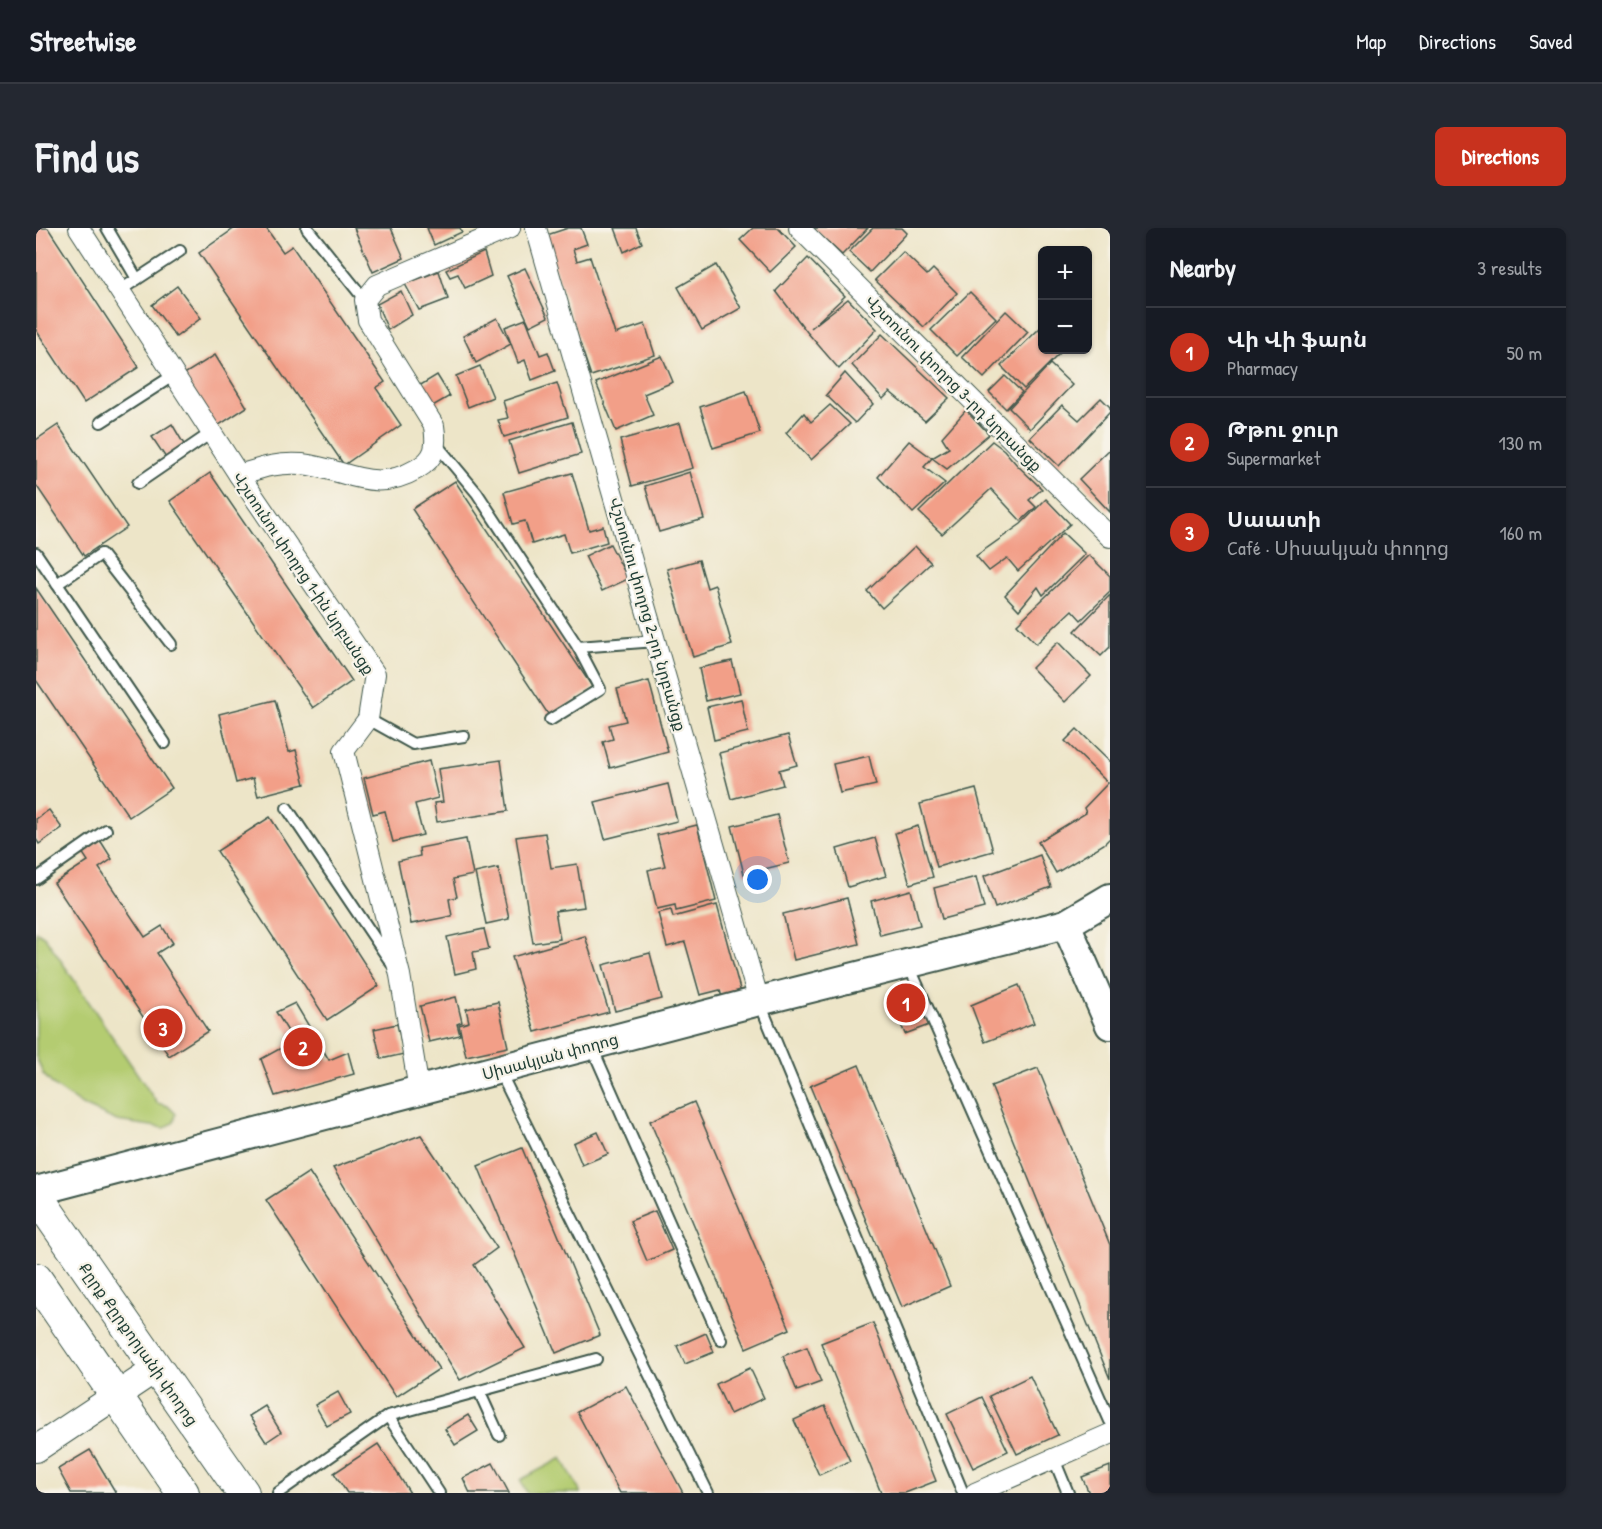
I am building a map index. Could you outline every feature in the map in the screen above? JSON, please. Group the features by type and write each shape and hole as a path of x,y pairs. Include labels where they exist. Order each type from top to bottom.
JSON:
{"main road":[{"name":"Սիսակյան փողոց","path":"36,1193 908,962 1066,924 1110,898"},
{"path":"1066,924 1110,1025"},
{"name":"Քըրք Քըրքորյանի փողոց","path":"36,1193 243,1493"},
{"path":"36,1279 183,1493"}],"street":[{"name":"Վշտունու փողոց 1-ին նրբանցք","path":"79,228 211,433 375,674 368,719 344,751 400,975 419,1090"},
{"path":"239,475 274,464 303,464 380,482 404,477 427,463 436,444 434,426 368,320 371,292 510,228"},
{"name":"Վշտունու փողոց 2-րդ նրբանցք","path":"536,228 759,1001"},
{"name":"Վշտունու փողոց 3-րդ նրբանցք","path":"799,228 1110,537"},
{"path":"36,1449 156,1369"},
{"path":"975,1493 1110,1434"}],"lane":[{"path":"107,228 137,279"},
{"path":"307,228 371,292"},
{"path":"120,291 180,251"},
{"path":"101,422 174,375"},
{"path":"138,483 211,433"},
{"path":"436,444 477,493 578,647 600,689 550,720"},
{"path":"36,553 165,743"},
{"path":"57,584 101,554 171,644"},
{"path":"578,647 656,641"},
{"path":"368,719 413,744 464,736"},
{"path":"287,808 400,975"},
{"path":"36,879 105,830"},
{"path":"908,962 1110,1421"},
{"path":"759,1001 963,1493"},
{"path":"591,1045 721,1340"},
{"path":"499,1069 708,1493"},
{"path":"278,1493 388,1416 596,1359"},
{"path":"479,1391 499,1436"},
{"path":"388,1416 439,1493"},
{"path":"1054,1459 1068,1493"}],"green space":[{"path":"36,931 45,937 157,1103 168,1106 176,1114 174,1122 165,1128 117,1121 82,1105 54,1086 43,1074 36,1056"},
{"path":"562,1458 581,1493 527,1493 520,1480"}],"building":[{"path":"36,228 48,228 139,367 84,403 36,330"},
{"path":"235,228 266,228 283,252 292,246 385,382 376,388 401,425 344,465 199,253"},
{"path":"354,228 391,228 404,258 373,272"},
{"path":"427,228 460,228 462,232 434,245"},
{"path":"568,228 581,228 587,244 573,249 577,261 590,257 615,334 645,324 655,355 591,376 544,236"},
{"path":"615,228 636,228 642,243 624,252"},
{"path":"753,228 778,228 796,247 770,272 740,240"},
{"path":"813,228 868,228 842,255"},
{"path":"873,228 902,228 907,233 870,272 849,252"},
{"path":"484,252 491,276 465,288 458,274 450,277 446,270"},
{"path":"903,252 927,275 933,269 957,293 924,327 875,280"},
{"path":"808,258 845,296 811,328 848,299 877,329 839,369 776,291"},
{"path":"716,265 741,308 702,330 678,287"},
{"path":"525,268 548,317 530,326 507,276"},
{"path":"439,271 448,299 419,310 405,284"},
{"path":"177,286 201,318 176,337 152,305"},
{"path":"401,291 412,315 388,330 377,304"},
{"path":"970,292 996,318 957,356 931,330"},
{"path":"1006,311 1028,332 984,378 962,357"},
{"path":"497,318 511,344 476,363 463,336"},
{"path":"526,319 540,355 548,352 555,371 532,380 525,360 518,363 505,327"},
{"path":"1038,330 1038,354 1059,354 1024,389 1001,366"},
{"path":"882,334 949,398 925,421 890,392 883,399 852,365"},
{"path":"215,355 247,407 213,429 181,376"},
{"path":"662,356 673,382 644,394 653,415 616,431 596,383"},
{"path":"1050,364 1072,385 1030,429 1009,408"},
{"path":"480,366 493,397 468,407 456,376"},
{"path":"845,373 873,404 855,423 826,395"},
{"path":"437,375 450,396 431,407 419,386"},
{"path":"1005,376 1022,392 1006,409 989,392"},
{"path":"557,383 568,417 504,437 498,420 508,418 503,401"},
{"path":"746,391 760,433 713,448 700,407"},
{"path":"1101,398 1110,407 1110,412 1059,466 1030,438 1062,405 1079,420"},
{"path":"830,405 850,424 811,460 786,433 804,413 811,422"},
{"path":"966,410 989,434 947,469 932,458 949,448 942,437"},
{"path":"572,422 581,454 519,473 509,441"},
{"path":"680,423 693,468 632,486 620,440"},
{"path":"172,424 185,446 166,458 152,437"},
{"path":"58,425 127,527 84,556 36,485 36,440"},
{"path":"909,441 932,458 924,467 945,483 913,513 878,477"},
{"path":"992,441 1004,450 1042,489 1029,500 1036,507 1021,521 991,489 942,534 919,512"},
{"path":"1110,449 1110,512 1079,479"},
{"path":"690,472 704,519 659,532 645,486"},
{"path":"210,473 352,681 313,708 170,501"},
{"path":"572,473 589,530 603,526 607,542 570,553 564,534 532,544 525,521 513,524 504,492"},
{"path":"455,481 593,688 550,717 412,509"},
{"path":"1046,499 1070,524 1018,571 1007,558 989,571 976,556 1021,524"},
{"path":"1063,533 1085,554 1043,595 1038,587 1019,610 1005,595"},
{"path":"610,544 628,579 602,591 585,556"},
{"path":"915,546 931,563 882,608 867,591"},
{"path":"1089,555 1110,576 1110,592 1081,620 1072,610 1036,644 1017,624"},
{"path":"699,560 707,588 715,585 732,645 693,657 667,569"},
{"path":"36,588 172,788 129,817 36,680"},
{"path":"1110,595 1110,647 1101,656 1075,631"},
{"path":"1058,642 1091,676 1065,702 1032,668"},
{"path":"732,661 740,693 706,701 699,668"},
{"path":"649,681 668,752 610,768 603,742 613,739 609,725 626,721 617,689"},
{"path":"741,699 748,732 714,740 707,707"},
{"path":"275,700 289,752 296,750 305,784 258,796 253,778 236,783 219,714"},
{"path":"1077,729 1110,761 1110,838 1056,873 1038,842 1086,813 1084,808 1108,783 1065,741"},
{"path":"788,735 797,765 779,770 783,785 731,799 719,753"},
{"path":"869,756 876,785 840,793 833,764"},
{"path":"501,760 508,811 437,822 434,803 443,802 438,769"},
{"path":"429,761 438,798 415,804 423,835 393,842 385,811 373,814 364,778"},
{"path":"668,784 677,821 605,839 595,802"},
{"path":"976,789 993,851 937,867 920,804"},
{"path":"49,810 62,828 39,844 36,839 36,819"},
{"path":"777,815 789,863 744,874 732,826"},
{"path":"270,817 379,986 327,1020 217,851"},
{"path":"697,825 716,901 676,911 675,905 657,909 648,870 665,866 657,835"},
{"path":"918,826 933,877 910,884 895,833"},
{"path":"545,833 551,868 577,864 584,907 555,911 560,939 533,943 516,837"},
{"path":"875,838 886,876 848,887 837,849"},
{"path":"466,839 473,875 453,879 457,897 449,899 452,916 411,924 398,861 420,856 419,848"},
{"path":"100,840 112,859 99,868 145,937 162,926 173,943 157,953 208,1031 169,1056 54,883 88,861 82,852"},
{"path":"1040,855 1051,887 995,908 984,876"},
{"path":"498,868 509,919 486,924 475,873"},
{"path":"976,877 984,908 942,919 934,888"},
{"path":"911,890 920,925 880,935 871,901"},
{"path":"847,898 859,944 794,960 783,914"},
{"path":"717,905 741,993 722,998 720,990 700,995 685,942 667,947 658,913 671,910 673,917"},
{"path":"484,929 489,949 473,952 476,969 455,974 447,937"},
{"path":"585,936 609,1012 535,1032 512,957"},
{"path":"650,953 662,999 615,1011 603,965"},
{"path":"1019,985 1034,1023 985,1042 971,1005"},
{"path":"914,993 929,1025 905,1034 891,1000"},
{"path":"456,997 462,1022 457,1024 460,1035 429,1042 420,1006"},
{"path":"498,1002 508,1047 466,1056 459,1025 469,1022 466,1009"},
{"path":"295,1003 329,1060 348,1052 354,1074 275,1096 261,1059 294,1041 276,1012"},
{"path":"397,1024 404,1054 381,1059 374,1029"},
{"path":"859,1065 950,1286 902,1307 810,1086"},
{"path":"1038,1068 1110,1245 1110,1379 991,1086"},
{"path":"694,1102 790,1329 746,1348 650,1121"},
{"path":"598,1132 608,1154 582,1165 573,1143"},
{"path":"421,1135 497,1248 474,1265 525,1348 460,1380 333,1168"},
{"path":"522,1148 600,1335 556,1353 478,1166"},
{"path":"309,1172 439,1369 396,1397 266,1200"},
{"path":"655,1211 672,1250 647,1261 630,1221"},
{"path":"873,1323 936,1481 905,1493 881,1493 821,1343"},
{"path":"706,1333 714,1352 685,1364 677,1346"},
{"path":"807,1347 821,1382 797,1391 783,1356"},
{"path":"750,1368 764,1398 730,1414 716,1384"},
{"path":"1030,1376 1058,1435 1017,1454 989,1396"},
{"path":"626,1386 683,1493 620,1493 577,1412"},
{"path":"338,1392 350,1414 327,1426 315,1405"},
{"path":"982,1397 1008,1451 973,1468 947,1414"},
{"path":"265,1406 281,1432 266,1442 249,1416"},
{"path":"825,1406 850,1461 819,1475 794,1420"},
{"path":"468,1415 478,1431 455,1445 445,1429"},
{"path":"378,1444 410,1493 347,1493 334,1473"},
{"path":"90,1450 116,1493 71,1493 58,1469"},
{"path":"493,1463 509,1493 470,1493 463,1478"},
{"path":"1110,1466 1110,1493 1089,1493 1082,1477"}],"place":[{"name":"Վի Վի ֆարն","path":"906,1003"},
{"name":"Սաատի","path":"163,1028"},
{"name":"Թթու ջուր","path":"303,1047"}]}
